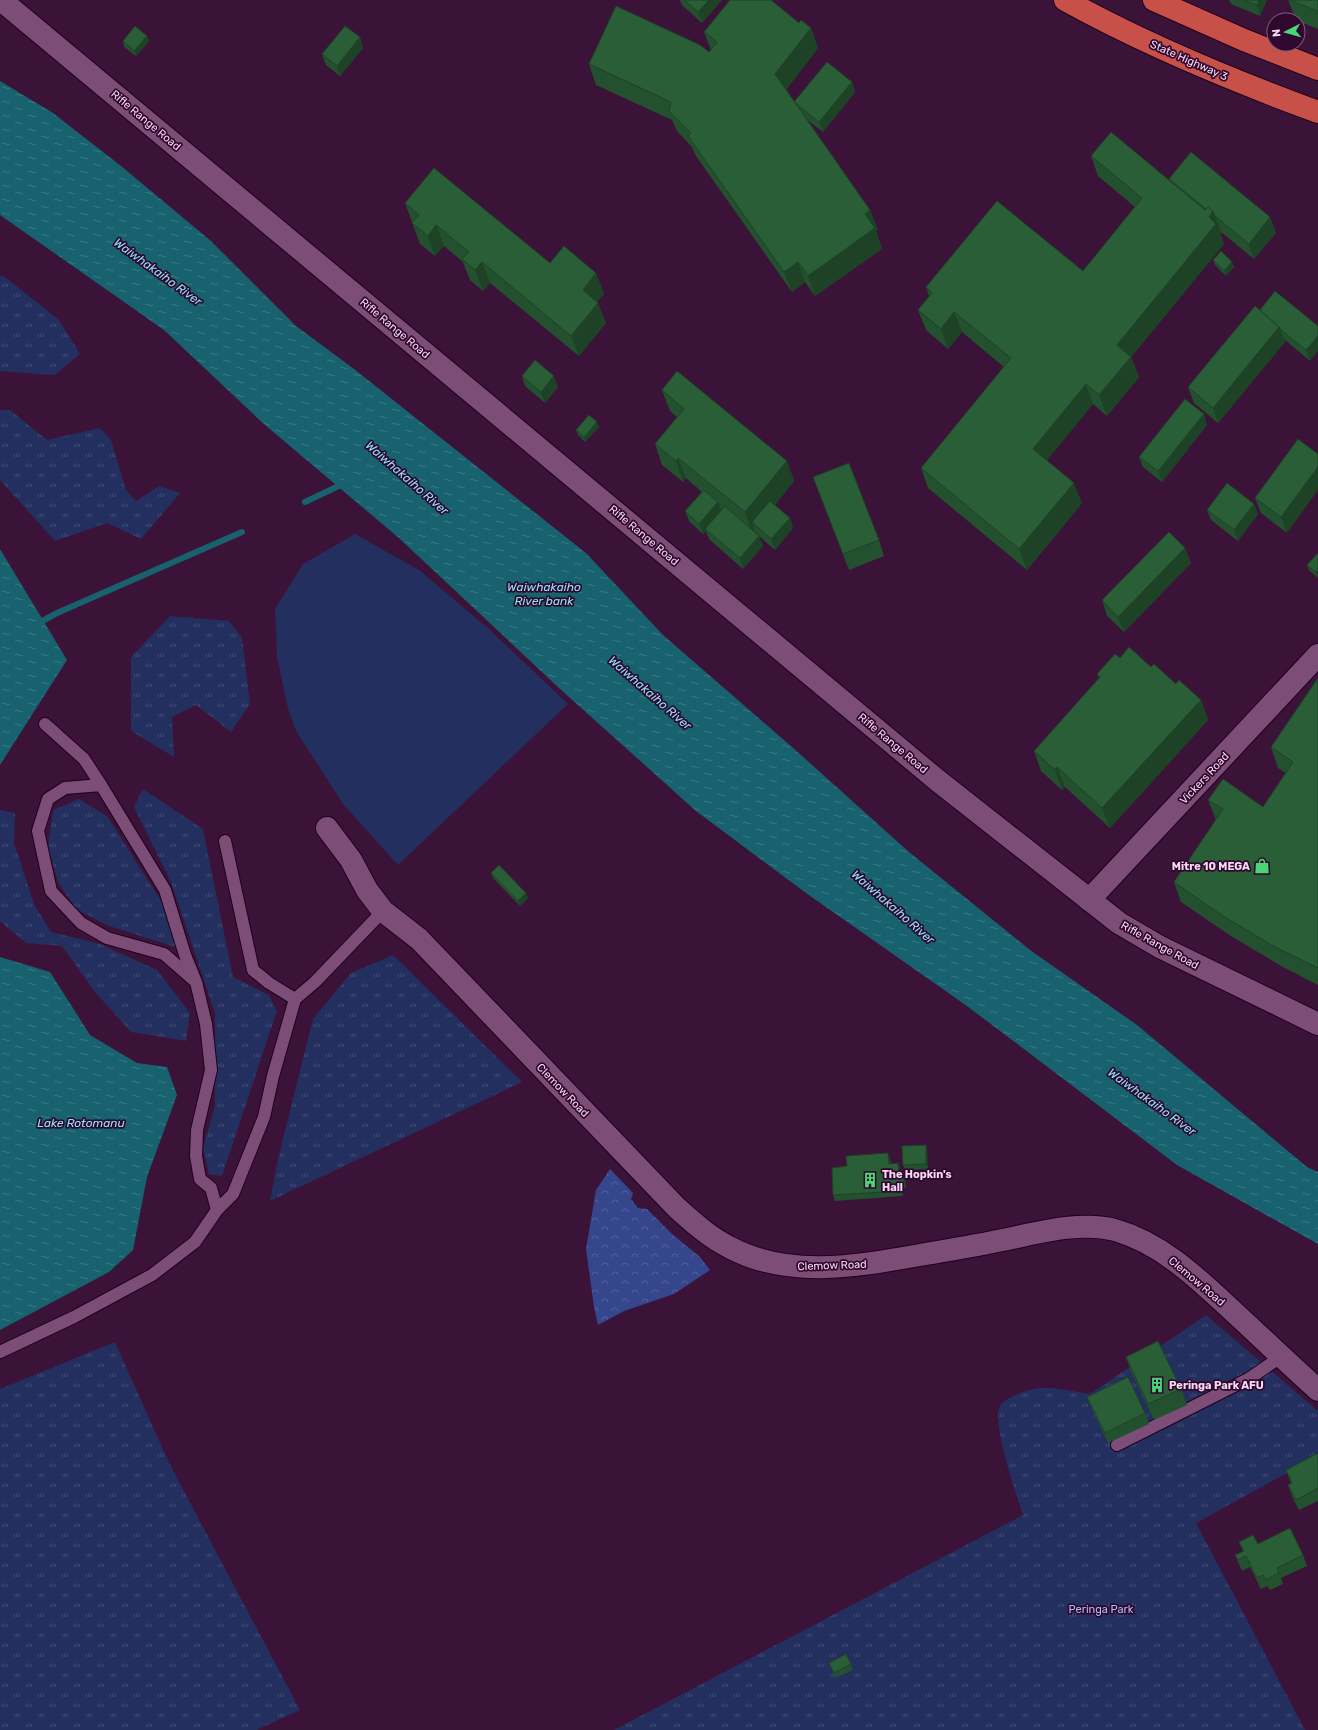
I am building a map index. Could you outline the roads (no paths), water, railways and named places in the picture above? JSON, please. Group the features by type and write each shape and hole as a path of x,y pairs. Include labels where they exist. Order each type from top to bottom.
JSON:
{"highway":[{"name":"State Highway 3","path":"1065,0 1102,21 1163,49 1254,88 1318,112"},
{"path":"1154,0 1244,40 1318,69"}],"street":[{"name":"Rifle Range Road","path":"1,0 937,780 1119,923 1160,947 1318,1024"},
{"name":"Vickers Road","path":"1090,900 1318,655"},
{"name":"Clemow Road","path":"327,828 350,860 367,890 383,911 419,938 677,1208 701,1229 728,1247 753,1258 778,1264 808,1268 876,1263 1054,1229 1086,1228 1114,1230 1142,1240 1168,1256 1192,1274 1318,1390"}],"lane":[{"path":"45,724 84,759 165,890 185,955 196,982 206,1024 211,1070 197,1130 196,1156 200,1179 211,1188 217,1210"},
{"path":"101,785 65,788 48,799 38,831 51,891 81,923 106,938 164,954 196,982"},
{"path":"225,841 253,970 269,983 295,999"},
{"path":"0,1352 74,1316 152,1275 196,1242 217,1210 233,1194 264,1117 272,1076 295,999 315,982 383,911"},
{"path":"1117,1445 1250,1378 1282,1356"}],"water":[{"name":"Waiwhakaiho River bank","path":"0,81 53,113 121,166 211,241 296,326 354,369 586,553 663,635 792,747 909,852 1030,950 1137,1025 1307,1167 1318,1172 1318,1244 1177,1165 967,1006 806,893 696,811 559,688 399,538 265,425 164,330 0,215"},
{"path":"0,549 67,660 0,765"},
{"name":"Lake Rotomanu","path":"0,957 50,972 90,1035 137,1063 167,1067 177,1095 147,1177 133,1250 109,1272 0,1330"}],"waterway":[{"path":"305,502 345,483"},
{"path":"37,624 57,613 242,532"}],"place":[{"name":"Mitre 10 MEGA","path":"1262,866"},
{"name":"The Hopkin's Hall","path":"870,1180"},
{"name":"Peringa Park AFU","path":"1157,1385"}],"water label":[{"name":"Waiwhakaiho River","path":"158,272"},
{"name":"Waiwhakaiho River","path":"407,478"},
{"name":"Waiwhakaiho River","path":"650,693"},
{"name":"Waiwhakaiho River","path":"893,907"},
{"name":"Waiwhakaiho River","path":"1152,1102"}],"park label":[{"name":"Peringa Park","path":"1101,1609"}]}
